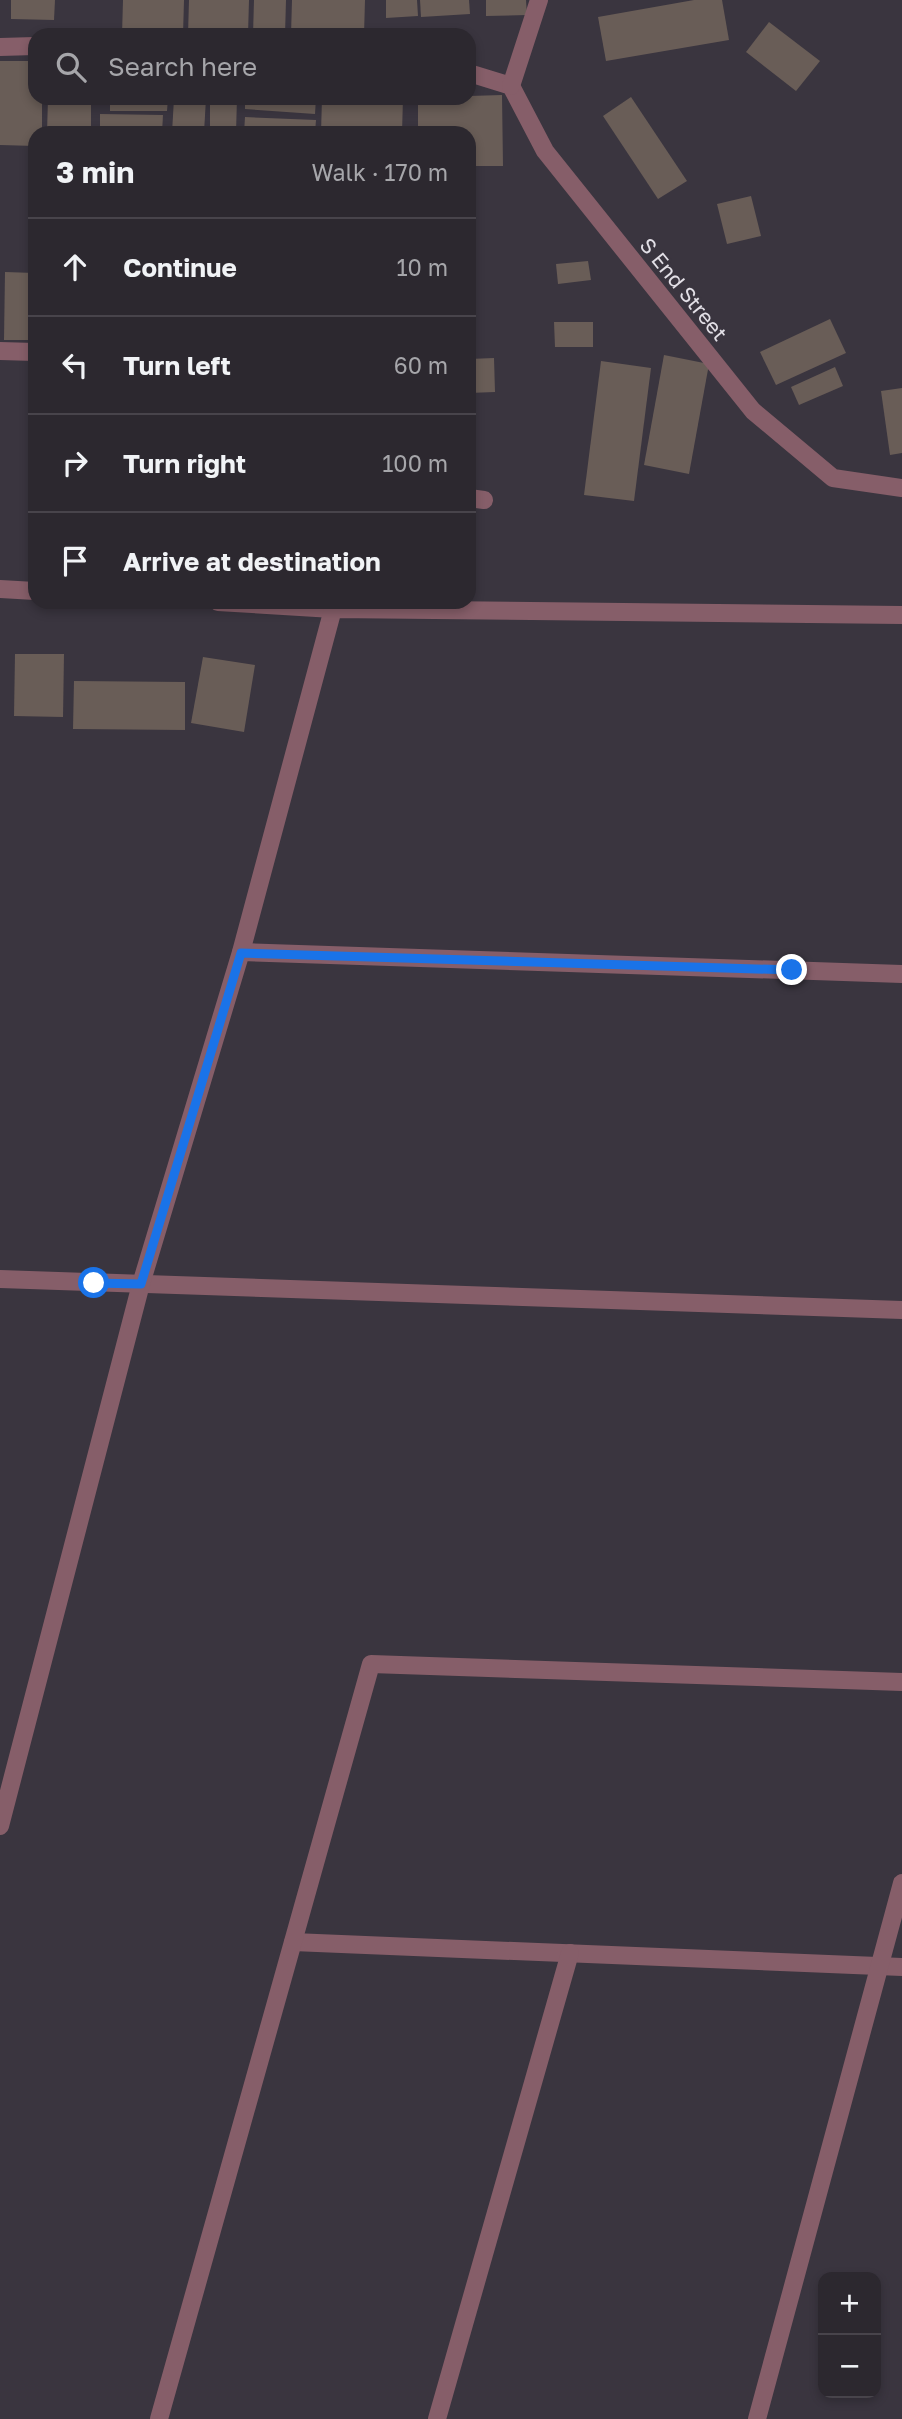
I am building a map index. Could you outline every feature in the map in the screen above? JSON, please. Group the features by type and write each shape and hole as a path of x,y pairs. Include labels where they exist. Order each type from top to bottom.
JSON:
{"street":[{"path":"476,75 511,86 539,0"},
{"path":"0,47 28,47"},
{"name":"S End Street","path":"511,86 545,151 752,411 834,478 902,488"},
{"path":"0,351 28,352"},
{"path":"0,589 28,591"},
{"path":"476,608 902,615"},
{"path":"0,1826 141,1284 241,953 334,609"},
{"path":"241,953 902,974"},
{"path":"0,1279 902,1310"},
{"path":"159,2419 371,1664 902,1682"},
{"path":"757,2419 902,1883"},
{"path":"293,1942 902,1967"},
{"path":"437,2419 570,1953"}],"building":[{"path":"11,0 55,0 54,20 11,19"},
{"path":"123,0 184,0 183,28 122,28"},
{"path":"189,0 249,0 248,28 188,28"},
{"path":"254,0 286,0 285,28 253,28"},
{"path":"292,0 365,0 364,28 291,28"},
{"path":"386,0 417,0 418,16 386,18"},
{"path":"420,0 469,0 470,14 421,17"},
{"path":"486,0 526,0 527,15 486,16"},
{"path":"694,0 722,0 729,40 606,61 598,17"},
{"path":"769,22 820,61 796,91 746,52"},
{"path":"0,61 28,61 28,105 42,105 42,126 28,126 28,146 0,145"},
{"path":"502,95 503,166 476,166 476,126 418,126 418,105 476,105 476,96"},
{"path":"631,97 687,181 658,199 603,116"},
{"path":"48,105 91,105 91,126 47,126"},
{"path":"110,105 167,105 167,111 110,111"},
{"path":"174,105 206,105 204,126 172,126"},
{"path":"210,105 237,105 236,126 210,126"},
{"path":"245,105 316,105 315,114 245,109"},
{"path":"322,105 403,105 402,126 321,126"},
{"path":"100,114 163,115 162,126 100,126"},
{"path":"245,117 316,120 316,126 244,126"},
{"path":"751,196 761,236 727,244 717,204"},
{"path":"588,261 591,280 558,284 556,264"},
{"path":"5,272 28,273 28,340 4,340"},
{"path":"830,319 846,353 776,385 760,352"},
{"path":"554,322 593,322 593,347 555,347"},
{"path":"664,355 709,364 689,474 644,465"},
{"path":"494,358 495,392 476,393 476,359"},
{"path":"601,361 651,368 634,501 584,495"},
{"path":"835,367 843,386 799,405 791,387"},
{"path":"902,388 902,453 890,455 881,391"},
{"path":"15,654 64,654 63,717 14,716"},
{"path":"203,657 255,665 244,732 191,723"},
{"path":"74,681 185,682 185,730 73,729"}],"route":[{"path":"94,1283 141,1284 241,953 792,970"}]}
